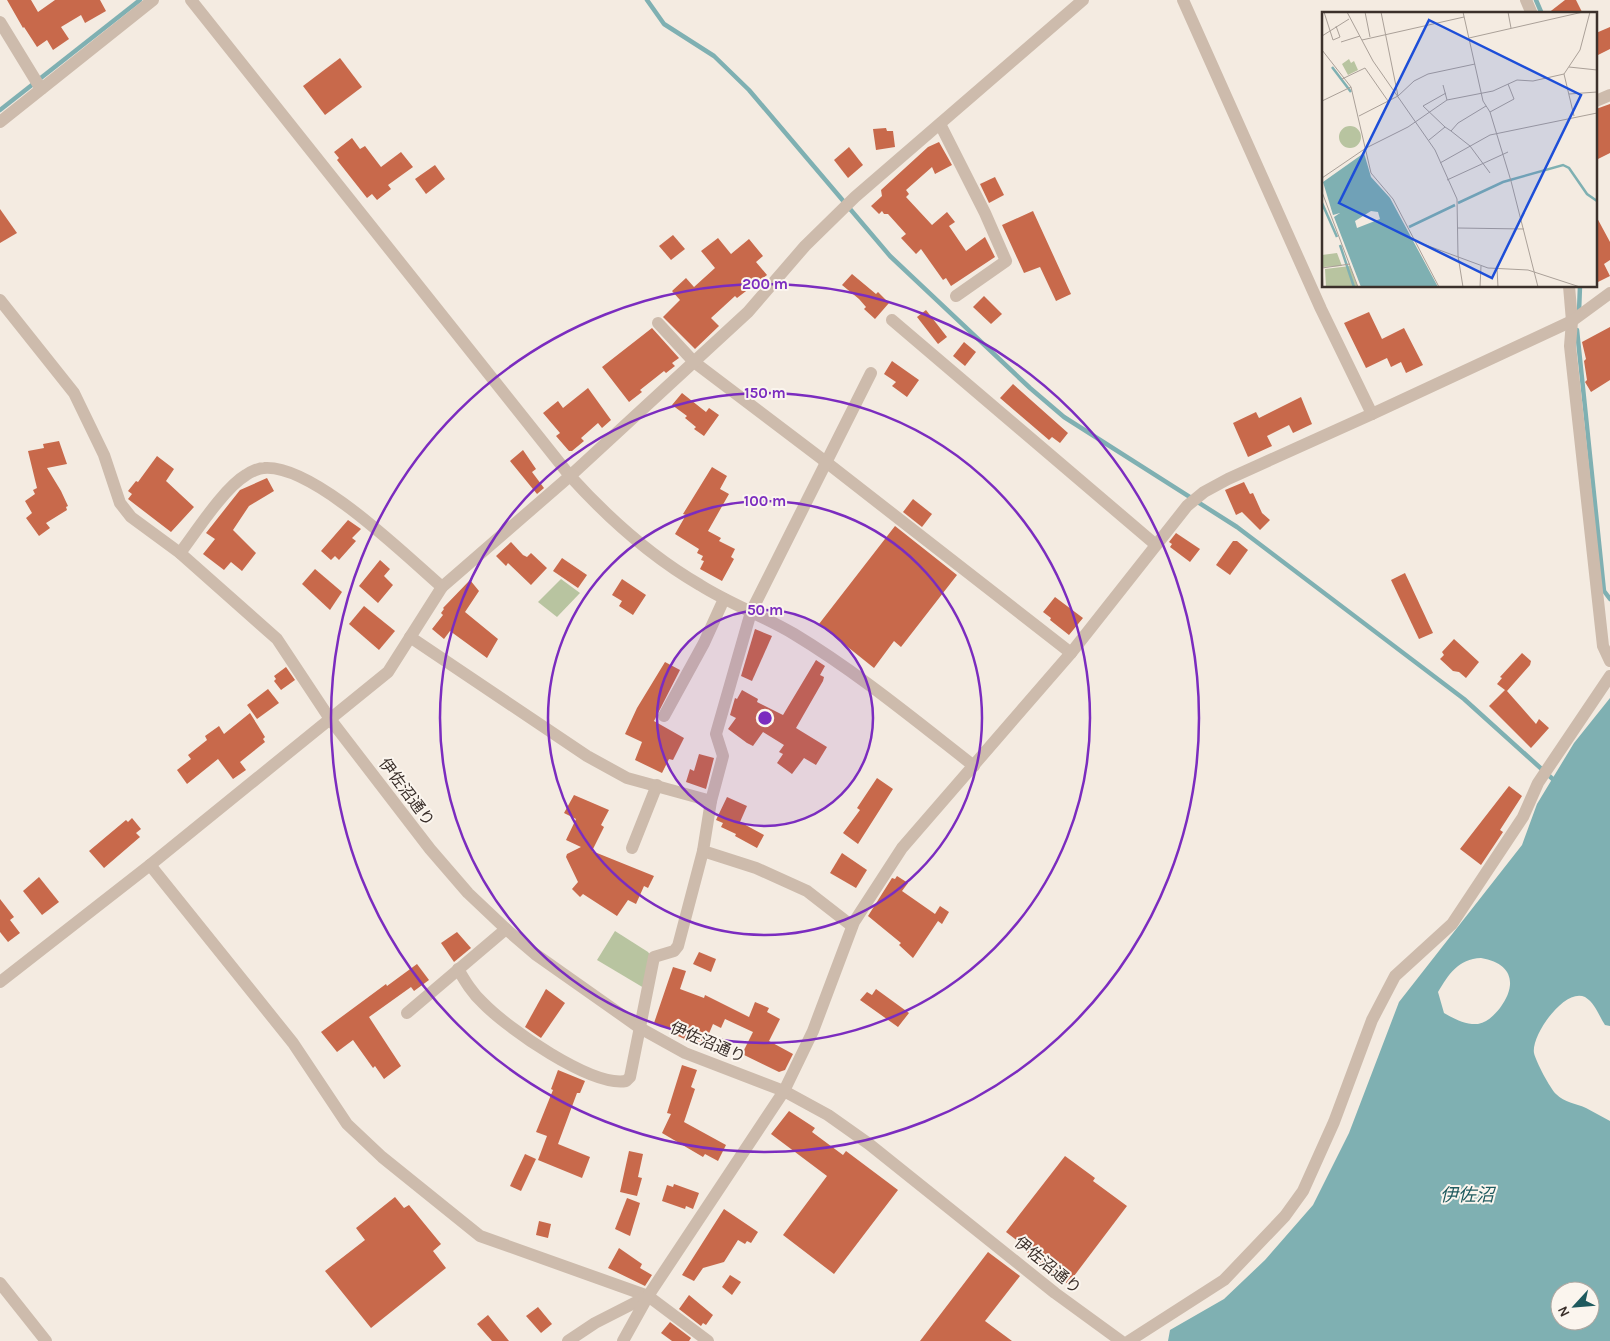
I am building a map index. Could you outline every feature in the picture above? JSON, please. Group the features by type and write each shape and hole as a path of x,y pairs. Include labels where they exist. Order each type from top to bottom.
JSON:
{"street":[{"path":"0,122 153,0"},
{"path":"191,0 570,476 628,535 656,558 724,599 792,633 847,669 974,766"},
{"path":"0,982 150,865 388,672 442,587 570,476 748,312 806,246 855,197 1083,0"},
{"path":"1182,0 1321,309 1372,414"},
{"path":"1526,0 1531,12"},
{"path":"0,22 41,89"},
{"path":"1598,100 1610,95"},
{"path":"940,124 985,213 1006,261 956,296"},
{"path":"1569,288 1572,320 1570,346 1603,646 1610,661"},
{"path":"623,1341 648,1296 784,1091 813,1031 852,926 902,848 1071,653 1187,506 1204,492 1228,478 1372,414 1572,320 1610,293"},
{"name":"伊佐沼通り","path":"0,300 74,393 104,455 120,503 131,517 180,553 277,639 330,719 430,849 468,893 506,929 535,954 640,1028 685,1053 784,1091 828,1115 869,1144 1055,1293 1120,1341"},
{"path":"892,320 1156,545"},
{"path":"658,322 694,362 1071,653"},
{"path":"458,969 472,992 494,1014 572,1066 608,1081 626,1081 630,1077 654,957 674,951 678,946 703,851 711,802 723,756 716,734 751,612 872,373"},
{"path":"180,553 233,485 246,475 264,468 299,476 348,506 442,587"},
{"path":"664,716 704,643 724,599"},
{"path":"410,637 588,756 626,778 711,802"},
{"path":"1130,1341 1224,1280 1284,1216 1303,1191 1334,1122 1372,1020 1395,976 1452,924 1524,817 1538,783 1610,676"},
{"path":"632,848 657,786"},
{"path":"703,851 756,868 807,892 852,926"},
{"path":"150,865 293,1043 347,1124 382,1157 480,1236 648,1296 708,1341"},
{"path":"407,1013 506,929"},
{"path":"0,1283 46,1341"},
{"path":"568,1341 596,1322 648,1296"}],"green space":[{"path":"561,579 580,593 557,617 538,602"},
{"path":"615,931 648,952 651,956 644,988 597,960"}],"water":[{"name":"伊佐沼","path":"1610,698 1610,1026 1605,1025 1594,1006 1585,997 1577,996 1568,999 1551,1014 1544,1025 1538,1035 1534,1053 1543,1075 1556,1094 1610,1121 1610,1341 1168,1341 1170,1330 1224,1299 1265,1260 1313,1205 1349,1133 1399,1002 1522,845 1537,804 1574,743","holes":["1481,958 1500,965 1509,976 1509,991 1500,1008 1485,1022 1478,1024 1465,1023 1444,1013 1438,992 1450,974 1466,961"]}],"building":[{"path":"7,0 31,0 38,12 55,0 100,0 106,11 85,23 81,15 61,27 69,39 53,50 47,40 37,47 23,28"},
{"path":"1565,0 1576,0 1582,12 1550,12"},
{"path":"1610,27 1610,49 1598,55 1598,32"},
{"path":"340,58 362,87 325,115 303,86"},
{"path":"1610,104 1610,153 1598,159 1598,108"},
{"path":"886,128 887,131 893,131 895,147 876,150 873,129"},
{"path":"352,138 360,149 365,146 381,167 401,152 413,167 388,185 391,189 377,200 372,194 367,198 337,160 339,158 334,152"},
{"path":"939,142 952,165 935,174 932,167 906,190 909,194 906,197 932,225 947,212 955,222 949,226 966,251 985,237 995,257 951,286 946,278 943,280 921,249 916,254 901,238 906,234 888,214 884,214 882,211 879,214 871,206 882,196 881,190 928,147"},
{"path":"849,147 863,165 848,178 834,160"},
{"path":"435,165 445,179 426,194 415,179"},
{"path":"995,177 1004,195 989,203 980,184"},
{"path":"0,209 17,233 0,243"},
{"path":"1033,211 1071,294 1056,301 1040,267 1024,273 1002,225"},
{"path":"1598,220 1610,242 1610,260 1604,264 1610,276 1598,282"},
{"path":"673,235 685,249 671,260 659,246"},
{"path":"718,238 731,254 749,239 763,256 756,262 767,275 737,298 735,296 711,318 719,326 695,349 663,317 680,300 672,291 686,278 694,287 715,268 701,251"},
{"path":"852,274 876,294 878,292 889,303 875,319 864,309 866,307 859,299 842,285"},
{"path":"984,296 1002,314 991,324 973,307"},
{"path":"926,310 947,337 938,344 917,317"},
{"path":"1369,312 1382,339 1404,328 1423,365 1406,373 1401,362 1391,367 1387,358 1366,368 1344,323"},
{"path":"1610,327 1610,380 1591,392 1585,382 1587,380 1584,361 1586,359 1582,342"},
{"path":"652,328 679,358 672,363 675,366 666,373 664,371 640,390 642,392 629,402 602,367"},
{"path":"964,342 976,352 965,366 953,356"},
{"path":"892,361 919,380 907,397 892,386 896,382 884,374"},
{"path":"1013,384 1068,433 1060,443 1052,437 1049,440 1000,398"},
{"path":"588,388 611,420 602,428 598,423 581,438 584,441 572,451 569,451 556,436 560,433 543,413 558,401 563,408"},
{"path":"682,393 706,412 709,408 719,415 704,436 694,429 696,427 685,418 687,416 672,405"},
{"path":"1301,397 1312,424 1293,433 1289,425 1267,436 1272,446 1248,457 1233,423 1256,412 1259,418"},
{"path":"59,441 67,464 47,468 68,506 66,507 67,510 46,523 50,528 39,536 26,518 32,513 25,501 35,494 33,490 37,488 28,451 44,448 43,444"},
{"path":"523,450 536,469 532,472 544,488 537,494 510,461"},
{"path":"157,456 174,469 166,481 194,507 171,532 128,499 132,494 128,491 136,481 138,482"},
{"path":"712,467 727,476 720,489 729,494 708,531 721,538 719,541 735,549 731,557 734,559 722,581 700,569 704,561 701,560 703,556 697,553 699,549 675,534 686,515 683,514"},
{"path":"267,478 274,491 249,506 233,530 256,553 242,571 231,562 224,570 203,554 215,539 206,533 240,490"},
{"path":"1244,482 1250,494 1253,493 1262,513 1270,520 1260,530 1242,512 1236,515 1225,490"},
{"path":"913,499 932,514 922,527 903,512"},
{"path":"348,520 361,529 352,538 356,541 339,560 335,556 331,560 321,551"},
{"path":"895,526 957,575 901,647 894,641 874,668 819,624"},
{"path":"1176,533 1200,549 1190,562 1170,547 1172,544 1169,542"},
{"path":"1233,541 1237,541 1248,550 1230,575 1216,565"},
{"path":"511,542 523,555 527,557 531,553 547,568 531,585 508,563 506,566 496,556"},
{"path":"562,558 587,575 578,588 553,571"},
{"path":"380,560 390,569 384,576 393,585 378,603 359,586"},
{"path":"315,569 342,592 330,610 302,584"},
{"path":"1405,573 1433,633 1419,639 1391,580"},
{"path":"622,579 646,595 633,615 619,606 622,601 612,595"},
{"path":"470,580 479,591 465,612 498,639 487,658 450,631 444,639 432,629 443,615 441,613 443,608"},
{"path":"1055,597 1083,618 1069,635 1043,612"},
{"path":"364,606 395,631 379,650 349,624"},
{"path":"755,629 772,636 752,681 741,676"},
{"path":"1454,639 1479,662 1466,678 1459,672 1453,671 1440,659 1444,655 1442,652"},
{"path":"1522,653 1531,661 1530,665 1507,691 1536,724 1539,719 1549,728 1531,748 1489,706 1505,690 1497,684 1502,678 1500,677"},
{"path":"816,660 825,666 820,675 824,677 823,681 796,728 827,747 816,765 804,758 792,774 777,763 783,754 779,752 784,745 763,732 753,746 747,743 728,729 736,718 730,715 735,698 737,699 742,690 758,699 757,702 783,715"},
{"path":"665,662 680,670 654,721 684,738 673,760 669,759 662,773 635,760 642,742 625,734 637,708"},
{"path":"286,667 295,680 281,690 274,681 276,679 274,676"},
{"path":"268,689 279,703 257,719 247,705"},
{"path":"250,713 265,737 263,739 265,742 240,762 246,770 233,779 218,759 187,784 177,770 191,759 188,755 207,740 205,736 219,726 224,734"},
{"path":"699,754 714,758 706,789 686,782 690,769 694,771"},
{"path":"877,778 893,789 858,844 843,833 860,810 857,808"},
{"path":"1509,786 1522,796 1500,830 1503,832 1481,865 1460,849"},
{"path":"574,795 609,810 601,825 604,827 592,851 654,876 648,888 644,886 636,904 628,900 617,916 583,894 580,897 572,889 578,882 566,857 567,854 581,847 566,840 576,819 564,813"},
{"path":"727,797 747,806 740,822 764,835 757,848 735,836 736,834 721,827 723,823 716,820"},
{"path":"132,818 141,829 136,833 140,837 104,868 89,851 126,820 128,822"},
{"path":"842,853 867,870 856,888 830,873"},
{"path":"897,876 908,883 902,891 935,914 940,906 949,912 942,924 938,921 913,958 899,945 901,943 868,916 892,878 895,879"},
{"path":"39,877 59,902 42,915 23,891"},
{"path":"0,899 14,917 10,920 20,933 8,942 0,932"},
{"path":"457,932 471,948 454,962 441,943"},
{"path":"699,952 716,959 711,972 693,964"},
{"path":"417,964 429,980 414,991 411,987 369,1017 401,1066 384,1079 375,1066 373,1068 353,1040 337,1052 321,1032 386,984 387,986"},
{"path":"673,967 686,971 680,989 704,998 705,995 749,1017 755,1002 769,1008 767,1012 780,1019 769,1041 793,1054 785,1070 779,1072 742,1054 753,1032 725,1019 721,1028 713,1024 705,1043 700,1041 698,1045 678,1036 679,1033 654,1023"},
{"path":"546,989 565,1003 541,1038 525,1027"},
{"path":"876,989 909,1013 898,1027 860,1000 867,992 872,995"},
{"path":"682,1065 697,1070 691,1087 695,1089 684,1122 726,1145 718,1161 705,1154 703,1157 662,1133 671,1114 667,1113"},
{"path":"558,1070 585,1081 580,1093 577,1093 558,1144 590,1157 582,1178 538,1160 547,1136 536,1132 553,1090 551,1089"},
{"path":"789,1111 815,1128 812,1132 843,1155 846,1151 898,1190 834,1274 783,1235 827,1176 771,1134"},
{"path":"629,1151 643,1154 638,1177 642,1178 637,1196 620,1192"},
{"path":"525,1154 536,1159 521,1191 510,1186"},
{"path":"1065,1156 1095,1178 1093,1181 1127,1206 1068,1284 1025,1251 1027,1248 1006,1232"},
{"path":"674,1184 699,1193 693,1209 686,1206 685,1209 662,1201 667,1185 673,1187"},
{"path":"395,1197 404,1208 409,1205 441,1244 433,1251 446,1268 371,1328 325,1271 365,1240 356,1228"},
{"path":"627,1198 640,1203 630,1236 615,1229"},
{"path":"724,1209 758,1232 751,1243 747,1241 745,1244 738,1240 724,1262 703,1268 694,1281 682,1275"},
{"path":"539,1221 551,1224 548,1238 536,1235"},
{"path":"619,1248 642,1264 640,1268 652,1275 645,1286 608,1268"},
{"path":"988,1252 1020,1276 985,1321 1012,1341 920,1341"},
{"path":"730,1275 741,1282 732,1295 722,1287"},
{"path":"689,1295 713,1315 706,1325 703,1323 701,1326 679,1309"},
{"path":"538,1307 552,1324 541,1333 526,1316"},
{"path":"488,1315 509,1341 492,1341 477,1324"},
{"path":"670,1322 691,1338 689,1341 672,1341 661,1333"}],"waterway":[{"path":"0,110 140,0"},
{"path":"647,0 664,24 714,56 749,90 890,256 1030,388 1064,417 1237,527 1464,699 1556,782"},
{"path":"1536,0 1541,12"},
{"path":"1579,312 1580,288"},
{"path":"1577,330 1604,591 1610,599"}]}
